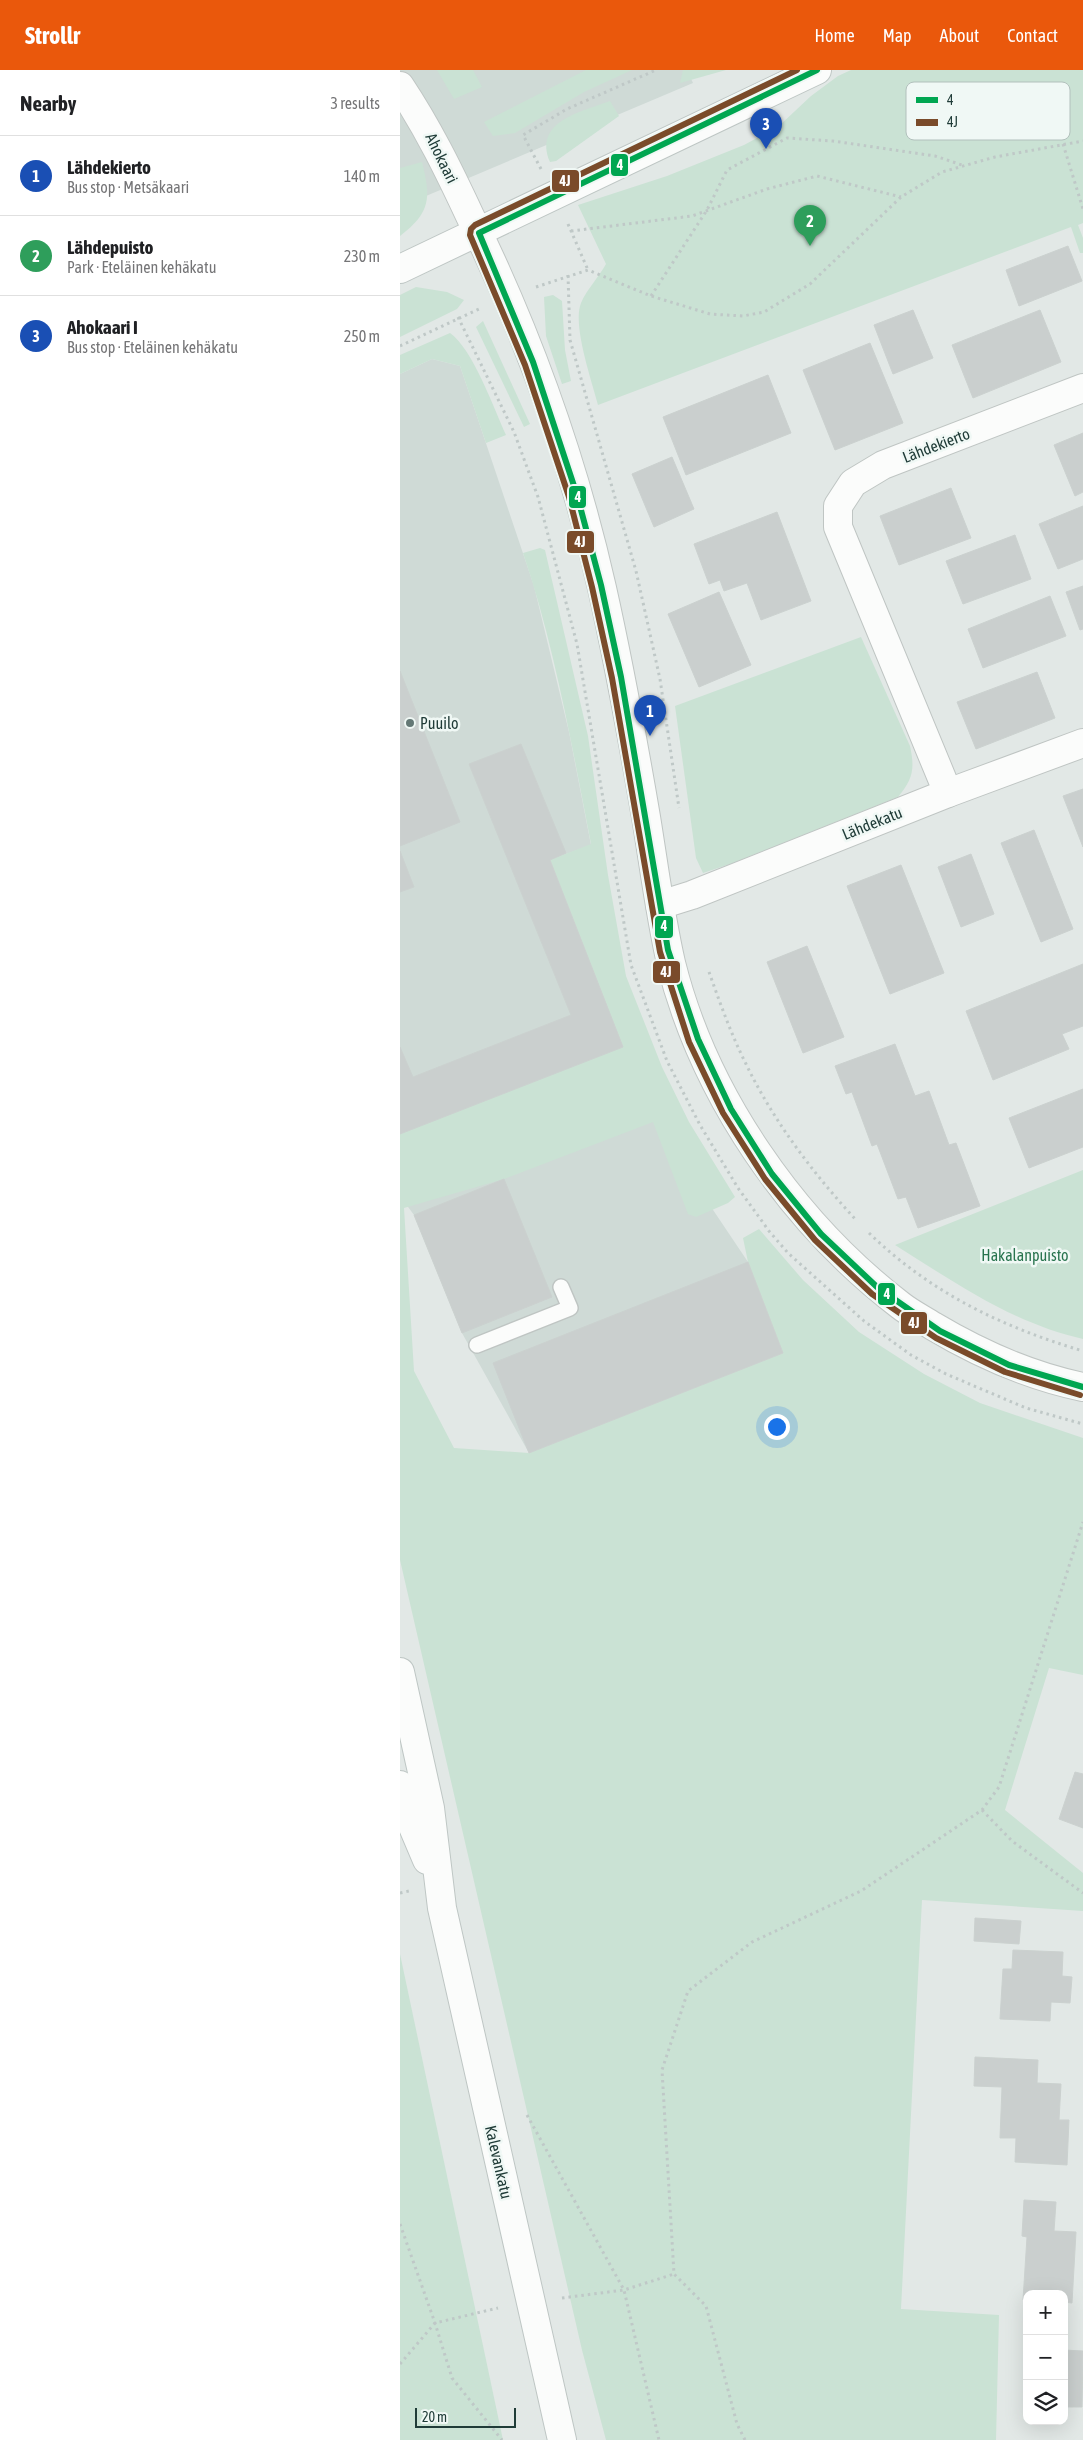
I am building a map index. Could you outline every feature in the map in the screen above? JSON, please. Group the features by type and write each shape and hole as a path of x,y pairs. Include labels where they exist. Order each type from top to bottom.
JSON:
{"street":[{"path":"400,268 479,233 817,70"},
{"name":"Ahokaari","path":"400,86 425,123 509,297 575,484 602,586 630,722 660,905 672,963 686,1009 714,1078 741,1127 771,1173 806,1218 844,1257 902,1307 965,1345 996,1359 1057,1382 1083,1387"},
{"name":"Lähdekierto","path":"948,793 838,527 838,506 853,483 883,465 1083,388"},
{"name":"Lähdekatu","path":"660,905 692,895 948,793 1083,742"},
{"name":"Kalevankatu","path":"400,1672 430,1808 438,1884 562,2440"},
{"name":"Kalevankatu","path":"400,1785 407,1813 438,1884"}],"lane":[{"path":"477,1345 570,1308 561,1287"}],"path":[{"path":"650,296 707,210 727,170 787,138 833,141 935,156 966,166"},
{"path":"400,346 458,317 568,275 588,270 650,296 710,314 743,316 764,312 810,284 858,236 901,197 942,172 995,157 1083,141"},
{"path":"1062,144 1083,209"},
{"path":"571,231 692,216 767,189 817,176 901,197"},
{"path":"745,2440 737,2424 706,2306 674,2274 662,2070 688,1991 752,1942 861,1891 982,1810 999,1787 1083,1522"},
{"path":"982,1810 1012,1841 1083,1893"},
{"path":"527,2115 624,2290 659,2440"},
{"path":"400,2224 452,2378 502,2440"},
{"path":"556,2299 624,2290 674,2274"},
{"path":"400,2364 435,2323 498,2308"}],"shaded area":[{"path":"400,70 687,70 693,83 400,207"},
{"path":"432,359 460,366 534,586 569,732 591,845 550,860 654,1122 748,1262 783,1353 529,1453 462,1333 414,1215 400,1196 400,374"}],"green space":[{"path":"437,70 473,70 482,87 454,99"},
{"path":"586,70 632,70 584,92 515,133 493,136 484,122"},
{"path":"683,70 726,70 680,83"},
{"path":"851,70 1083,70 1083,223 1078,225 1083,238 1083,253 1080,253 1071,227 598,405 581,339 579,313 581,303 606,264 578,205 667,176 744,145 779,126 811,96 838,76"},
{"path":"610,101 619,116 556,161 550,162 547,148 548,137 554,128 574,114"},
{"path":"422,162 427,185 426,204 418,219 400,236 400,168"},
{"path":"416,287 447,292 464,300 457,309 400,337 400,295"},
{"path":"553,295 562,301 565,350 571,381 562,384 546,336 544,297"},
{"path":"483,321 530,424 524,427 476,327"},
{"path":"450,333 459,341 475,365 506,435 486,443 460,366 432,359 400,374 400,355"},
{"path":"540,548 545,550 588,736 608,875 626,976 662,1067 689,1122 735,1197 728,1203 696,1217 688,1214 653,1122 504,1179 404,1208 414,1371 454,1448 529,1453 783,1353 748,1262 743,1238 759,1229 803,1280 859,1332 924,1374 980,1403 1083,1438 1083,1675 1049,1668 1005,1810 1083,1873 1083,1911 922,1900 901,2309 999,2315 996,2440 606,2440 582,2350 400,1560 400,1134 623,1046 550,860 591,844 554,661 523,553"},
{"path":"861,637 910,746 912,773 903,791 898,797 733,863 703,873 696,858 675,706"},
{"name":"Hakalanpuisto","path":"1083,1170 1083,1339 1033,1323 985,1300 895,1245"},
{"path":"400,1954 503,2440 400,2440"}],"building":[{"path":"1068,246 1082,281 1019,306 1006,270"},
{"path":"913,310 933,358 893,374 874,325"},
{"path":"1040,310 1061,362 973,398 952,345"},
{"path":"870,343 903,423 835,450 803,370"},
{"path":"768,375 791,433 686,475 663,417"},
{"path":"1083,433 1083,492 1075,496 1054,445"},
{"path":"672,457 694,509 654,527 632,474"},
{"path":"951,488 971,538 899,565 880,516"},
{"path":"1083,506 1083,559 1058,569 1039,524"},
{"path":"777,512 811,601 761,620 747,583 724,591 720,580 709,584 694,544"},
{"path":"1015,535 1031,579 963,604 946,561"},
{"path":"1083,586 1083,629 1080,630 1066,592"},
{"path":"719,592 751,665 699,687 668,614"},
{"path":"1050,596 1066,636 983,668 968,629"},
{"name":"Puuilo","path":"400,671 460,822 400,846"},
{"path":"1037,672 1055,718 976,749 957,702"},
{"path":"521,744 566,853 550,860 623,1047 400,1134 400,1047 413,1077 571,1015 469,764"},
{"path":"1083,789 1083,847 1063,796"},
{"path":"1034,830 1073,929 1041,942 1001,843"},
{"path":"400,851 414,887 400,892"},
{"path":"971,854 994,914 961,927 938,867"},
{"path":"901,865 944,973 890,994 847,886"},
{"path":"807,946 844,1037 803,1053 767,962"},
{"path":"1083,964 1083,1026 1062,1034 1069,1049 993,1080 966,1011"},
{"path":"895,1044 915,1096 929,1091 949,1145 956,1143 980,1206 918,1228 906,1197 898,1199 877,1144 872,1146 852,1092 846,1094 835,1066"},
{"path":"1083,1089 1083,1147 1029,1168 1009,1118"},
{"path":"504,1179 552,1297 462,1333 414,1215"},
{"path":"748,1262 783,1353 529,1453 493,1363"},
{"path":"1075,1772 1083,1774 1083,1828 1059,1819"},
{"path":"975,1918 1021,1921 1019,1944 974,1941"},
{"path":"1013,1950 1063,1952 1062,1976 1072,1977 1070,2003 1051,2002 1050,2021 1000,2019 1003,1969 1012,1969"},
{"path":"975,2057 1038,2060 1037,2083 1061,2084 1059,2120 1069,2120 1067,2165 1015,2162 1016,2138 1000,2138 1002,2087 974,2086"},
{"path":"1024,2200 1056,2202 1054,2231 1076,2232 1072,2303 1068,2302 1068,2290 1024,2290 1027,2237 1022,2236"},
{"path":"1068,2350 1083,2351 1082,2407 1068,2407"}],"transit line":[{"name":"4J","path":"797,70 475,225 471,229 470,235 525,365 569,497 592,587 612,678 660,952 689,1042 723,1113 765,1179 815,1240 872,1294 936,1338 1005,1372 1080,1395"},
{"name":"4","path":"817,70 479,233 533,362 577,495 601,585 621,677 668,950 698,1039 731,1109 772,1174 821,1234 877,1287 940,1331 1009,1365 1083,1387"}],"place":[{"name":"Ahokaari I","path":"766,149"},
{"name":"Lähdepuisto","path":"810,246"},
{"name":"Puuilo","path":"410,723"},
{"name":"Lähdekierto","path":"650,736"}]}
